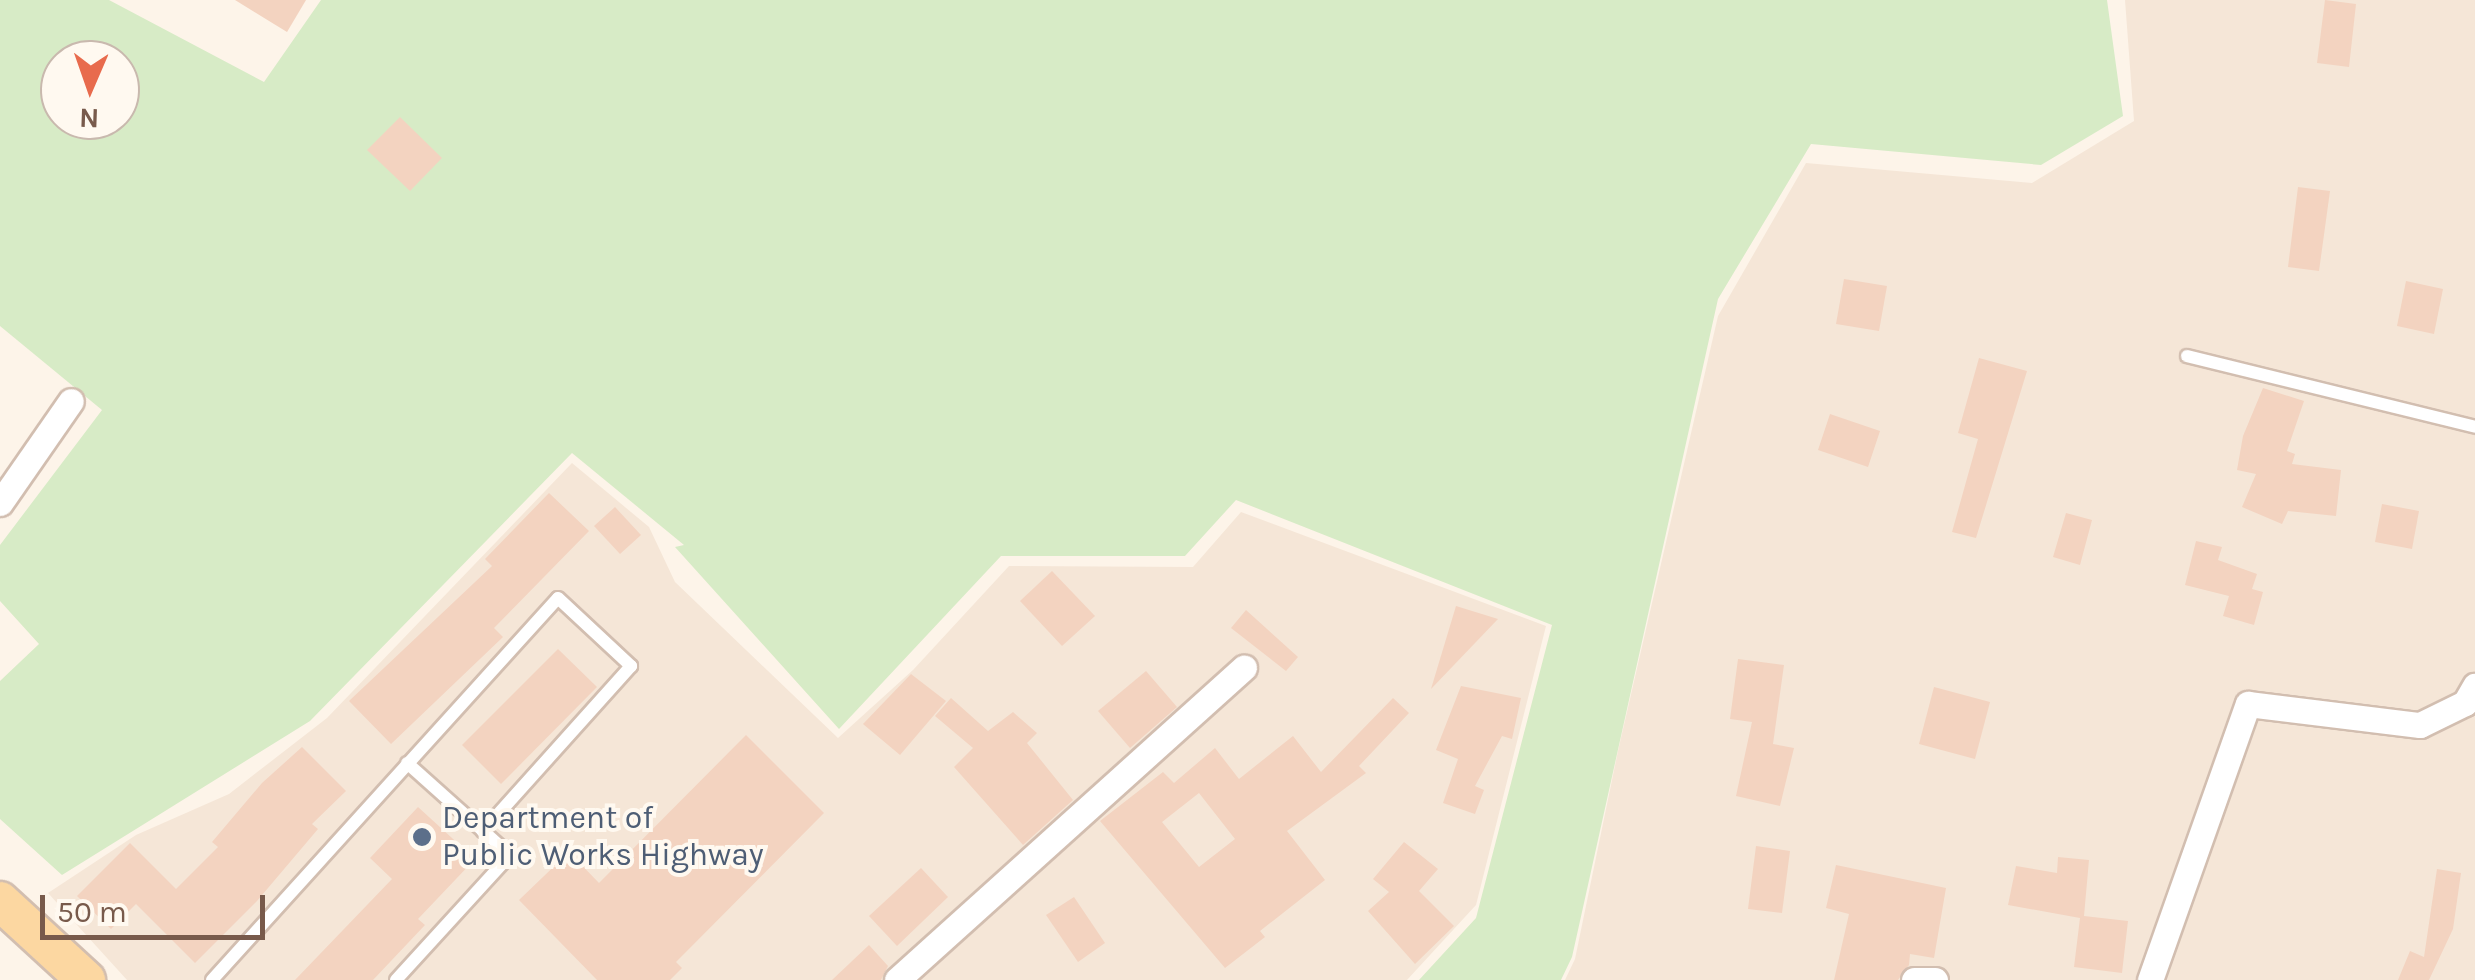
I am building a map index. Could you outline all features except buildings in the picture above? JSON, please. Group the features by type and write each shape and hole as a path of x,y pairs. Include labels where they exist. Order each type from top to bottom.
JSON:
{"main road":[{"path":"0,901 86,980"}],"street":[{"path":"0,503 70,402"},
{"path":"897,980 1244,668"},
{"path":"2150,980 2248,704 2420,725 2465,704 2475,686"},
{"path":"1914,980 1936,980"}],"lane":[{"path":"2188,356 2475,427"},
{"path":"212,980 558,598 631,666 483,831"},
{"path":"396,980 510,855 407,764"}],"shaded area":[{"path":"2125,0 2475,0 2475,980 1565,980 1575,959 1618,751 1718,316 1806,163 2032,183 2134,121"},
{"path":"572,463 649,527 675,582 838,738 913,670 1009,566 1193,567 1241,512 1546,626 1476,905 1407,980 127,980 48,893 136,835 229,794 327,718"}],"green space":[{"path":"0,0 109,0 264,82 321,0 2107,0 2123,116 2041,165 1811,144 1718,299 1572,957 1561,980 1419,980 1476,918 1552,625 1236,500 1185,556 1001,556 839,729 675,547 684,545 572,453 310,721 62,875 0,819 0,681 39,644 0,601 0,545 102,410 0,326"}],"place":[{"name":"Department of Public Works Highway","path":"422,837"}]}
